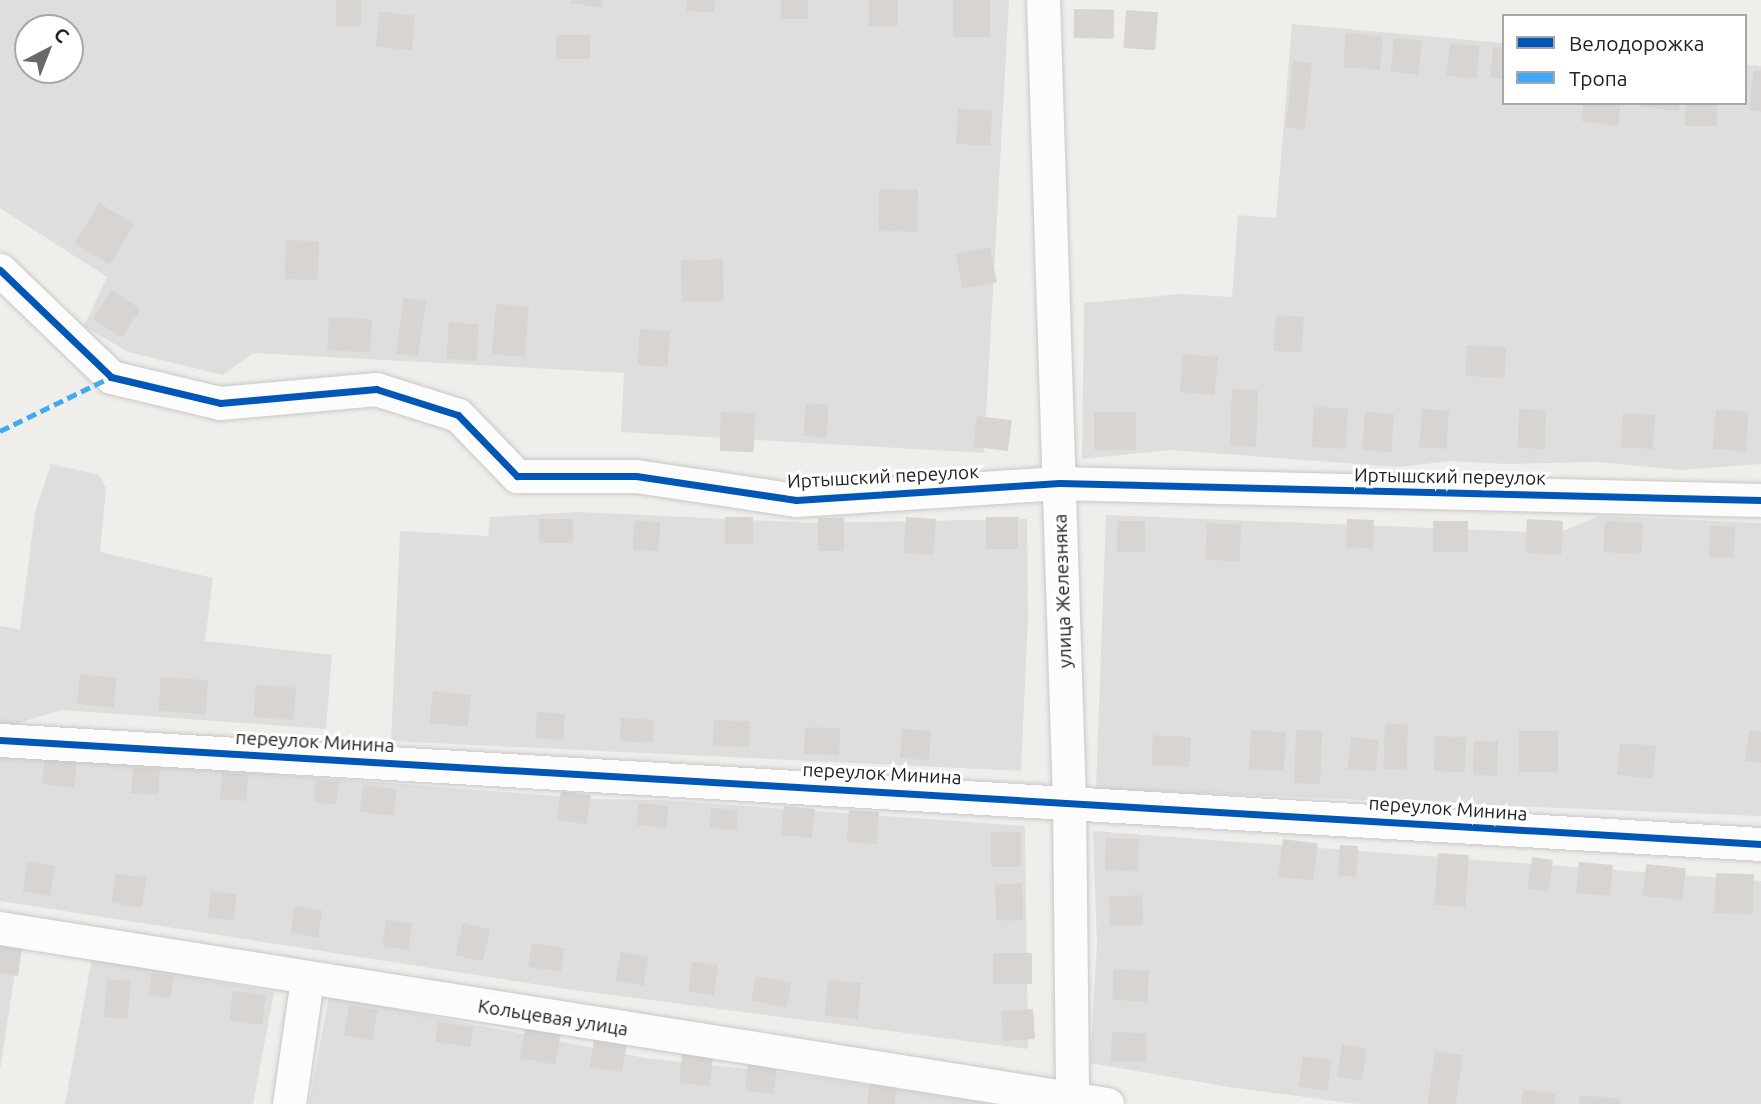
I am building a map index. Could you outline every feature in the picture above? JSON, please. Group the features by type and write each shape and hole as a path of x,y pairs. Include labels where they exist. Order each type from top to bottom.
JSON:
{"street":[{"name":"улица Железняка","path":"1043,0 1069,801 1072,1098"},
{"name":"Иртышский переулок","path":"0,270 111,377 220,403 376,388 458,415 517,477 636,476 796,500 1059,483 1761,500"},
{"name":"переулок Минина","path":"0,740 1069,801 1761,844"},
{"name":"Кольцевая улица","path":"0,928 307,979 1107,1104"},
{"path":"289,1104 307,979"}],"shaded area":[{"path":"0,0 1009,0 984,453 621,432 624,373 253,353 223,375 128,352 84,326 107,277 0,208"},
{"path":"1292,24 1502,43 1502,105 1747,105 1747,65 1761,66 1761,464 1680,470 1598,462 1506,464 1450,461 1398,467 1171,450 1082,459 1084,303 1181,294 1232,297 1238,215 1276,218"},
{"path":"51,464 99,475 106,488 100,552 213,578 205,641 332,655 326,729 61,710 8,726 0,724 0,626 20,629 35,512"},
{"path":"580,512 813,523 1027,519 1028,618 1021,771 391,741 400,531 488,536 490,517"},
{"path":"1106,515 1557,533 1600,516 1761,523 1761,816 1096,789"},
{"path":"0,753 594,799 661,800 1025,826 1028,1049 566,989 0,901"},
{"path":"1093,831 1761,881 1761,1104 1358,1104 1229,1087 1090,1063 1097,944"},
{"path":"0,949 18,952 0,1070"},
{"path":"92,958 274,992 253,1104 65,1104"},
{"path":"329,996 645,1058 795,1074 997,1104 309,1104"}],"building":[{"path":"336,0 361,0 361,26 336,26"},
{"path":"571,0 603,0 601,8 570,3"},
{"path":"687,0 715,0 714,13 686,10"},
{"path":"781,0 808,0 808,19 781,19"},
{"path":"869,0 898,0 898,26 869,26"},
{"path":"953,0 990,0 990,37 953,37"},
{"path":"1074,9 1114,10 1113,39 1073,38"},
{"path":"1126,10 1158,12 1155,50 1123,48"},
{"path":"379,12 415,15 412,50 376,47"},
{"path":"1346,33 1383,36 1380,70 1343,67"},
{"path":"556,35 590,35 590,59 556,59"},
{"path":"1394,38 1422,41 1418,75 1390,72"},
{"path":"1450,43 1480,46 1476,79 1447,76"},
{"path":"1493,47 1502,48 1502,79 1490,77"},
{"path":"1293,61 1312,63 1305,130 1286,128"},
{"path":"1754,70 1761,71 1761,112 1749,110"},
{"path":"1583,105 1621,105 1618,126 1581,121"},
{"path":"1641,105 1680,105 1679,111"},
{"path":"1685,105 1717,105 1717,126 1685,126"},
{"path":"958,109 992,111 990,146 956,144"},
{"path":"879,189 918,190 917,232 878,231"},
{"path":"99,203 134,224 110,264 75,243"},
{"path":"286,240 319,241 318,280 285,279"},
{"path":"990,247 997,282 963,289 956,254"},
{"path":"723,259 724,301 682,302 681,260"},
{"path":"111,290 140,309 122,338 92,319"},
{"path":"404,298 426,301 418,357 396,353"},
{"path":"496,304 529,307 525,357 492,354"},
{"path":"1276,315 1304,317 1301,353 1273,351"},
{"path":"329,317 372,319 370,352 327,350"},
{"path":"449,322 479,324 476,361 446,359"},
{"path":"640,329 670,331 667,367 637,365"},
{"path":"1467,345 1506,347 1504,378 1465,376"},
{"path":"1183,354 1218,357 1215,395 1180,392"},
{"path":"1232,389 1258,390 1256,447 1230,446"},
{"path":"806,403 829,405 826,438 803,436"},
{"path":"1314,407 1348,409 1346,449 1312,447"},
{"path":"1422,409 1449,411 1446,449 1419,447"},
{"path":"1519,409 1546,410 1545,449 1518,448"},
{"path":"1716,409 1749,412 1745,452 1713,449"},
{"path":"721,412 755,413 754,452 720,451"},
{"path":"1094,412 1136,412 1136,450 1094,450"},
{"path":"1365,412 1394,414 1391,452 1362,450"},
{"path":"1623,413 1655,415 1653,449 1621,447"},
{"path":"977,416 1012,420 1008,451 973,447"},
{"path":"725,517 753,517 753,544 725,544"},
{"path":"906,517 936,519 933,555 903,553"},
{"path":"986,517 1018,517 1018,549 986,549"},
{"path":"818,518 844,518 844,551 818,551"},
{"path":"539,519 573,519 573,543 539,543"},
{"path":"1347,519 1374,520 1373,549 1346,548"},
{"path":"1527,519 1563,521 1561,555 1525,553"},
{"path":"634,521 660,522 659,551 633,550"},
{"path":"1117,521 1145,521 1145,552 1117,552"},
{"path":"1433,521 1468,521 1468,552 1433,552"},
{"path":"1605,521 1643,523 1641,554 1603,552"},
{"path":"1207,523 1241,524 1240,561 1206,560"},
{"path":"1710,526 1735,527 1734,558 1709,557"},
{"path":"80,674 117,678 114,708 77,704"},
{"path":"161,677 208,680 206,714 159,711"},
{"path":"256,685 296,688 294,720 254,717"},
{"path":"433,691 471,695 467,727 430,723"},
{"path":"537,712 565,714 563,740 535,738"},
{"path":"621,718 654,720 653,743 620,741"},
{"path":"714,720 750,721 749,747 713,746"},
{"path":"1385,723 1408,724 1406,770 1383,769"},
{"path":"805,727 840,728 839,755 804,754"},
{"path":"902,729 931,731 929,760 900,758"},
{"path":"1251,730 1286,732 1284,771 1249,769"},
{"path":"1296,730 1322,731 1320,784 1294,783"},
{"path":"1749,730 1761,732 1761,763 1745,761"},
{"path":"1519,731 1558,731 1558,772 1519,772"},
{"path":"1153,735 1191,737 1189,767 1151,765"},
{"path":"1435,736 1466,737 1465,772 1434,771"},
{"path":"1351,737 1379,740 1376,772 1348,769"},
{"path":"1474,741 1498,742 1497,776 1473,775"},
{"path":"1620,743 1656,746 1653,778 1617,775"},
{"path":"45,759 77,763 74,788 42,784"},
{"path":"133,767 160,769 158,795 131,793"},
{"path":"222,773 248,775 246,801 220,799"},
{"path":"316,780 339,783 336,805 313,802"},
{"path":"363,785 397,789 393,816 360,812"},
{"path":"561,791 591,795 587,824 557,820"},
{"path":"639,803 669,806 667,828 637,825"},
{"path":"784,806 815,809 812,838 781,835"},
{"path":"711,808 738,810 737,830 710,828"},
{"path":"849,810 879,812 877,844 847,842"},
{"path":"991,832 1021,832 1021,867 991,867"},
{"path":"1106,838 1139,839 1138,871 1105,870"},
{"path":"1283,839 1318,843 1313,881 1278,877"},
{"path":"1340,845 1358,846 1356,877 1338,876"},
{"path":"1438,853 1469,855 1465,907 1434,905"},
{"path":"1532,857 1553,860 1548,892 1528,889"},
{"path":"27,862 55,866 51,896 23,892"},
{"path":"1579,862 1613,865 1610,896 1576,893"},
{"path":"1646,864 1686,868 1682,900 1643,896"},
{"path":"116,873 147,878 142,907 111,903"},
{"path":"1716,873 1754,874 1753,914 1715,913"},
{"path":"1022,883 1023,920 996,921 995,884"},
{"path":"211,891 237,894 234,921 208,918"},
{"path":"1142,895 1143,925 1110,926 1109,896"},
{"path":"295,906 323,911 318,937 290,933"},
{"path":"386,920 412,923 409,950 383,947"},
{"path":"463,923 490,929 483,961 456,955"},
{"path":"532,943 565,948 561,972 528,967"},
{"path":"0,945 22,949 18,976 0,973"},
{"path":"621,952 649,957 644,985 616,981"},
{"path":"993,953 1032,953 1032,984 993,984"},
{"path":"692,962 718,965 714,995 688,992"},
{"path":"1114,969 1149,971 1147,1002 1112,1000"},
{"path":"152,973 174,977 170,998 148,995"},
{"path":"756,976 791,983 787,1007 751,1001"},
{"path":"107,979 131,981 128,1019 104,1017"},
{"path":"828,980 861,983 858,1019 825,1016"},
{"path":"233,991 266,995 262,1025 229,1021"},
{"path":"349,1005 378,1010 372,1041 344,1036"},
{"path":"1033,1009 1035,1039 1003,1041 1001,1011"},
{"path":"438,1022 474,1028 470,1047 435,1042"},
{"path":"525,1028 560,1034 555,1065 520,1059"},
{"path":"1112,1032 1147,1033 1146,1062 1111,1061"},
{"path":"594,1040 627,1045 622,1072 590,1067"},
{"path":"1342,1045 1367,1049 1362,1081 1337,1077"},
{"path":"1435,1051 1463,1055 1456,1104 1428,1104"},
{"path":"682,1054 713,1057 710,1086 679,1083"},
{"path":"1303,1056 1332,1060 1327,1091 1299,1087"},
{"path":"748,1063 777,1066 774,1094 745,1091"},
{"path":"870,1081 897,1086 894,1104 867,1104"},
{"path":"1524,1089 1556,1094 1554,1104 1521,1104"},
{"path":"1580,1095 1621,1099 1620,1104 1579,1104"}],"marked path":[{"path":"0,431 111,377"}],"cycle path":[{"path":"0,270 111,377 220,403 376,389 458,415 517,476 636,476 796,500 1059,483 1761,500"},
{"path":"0,740 1761,844"}]}
